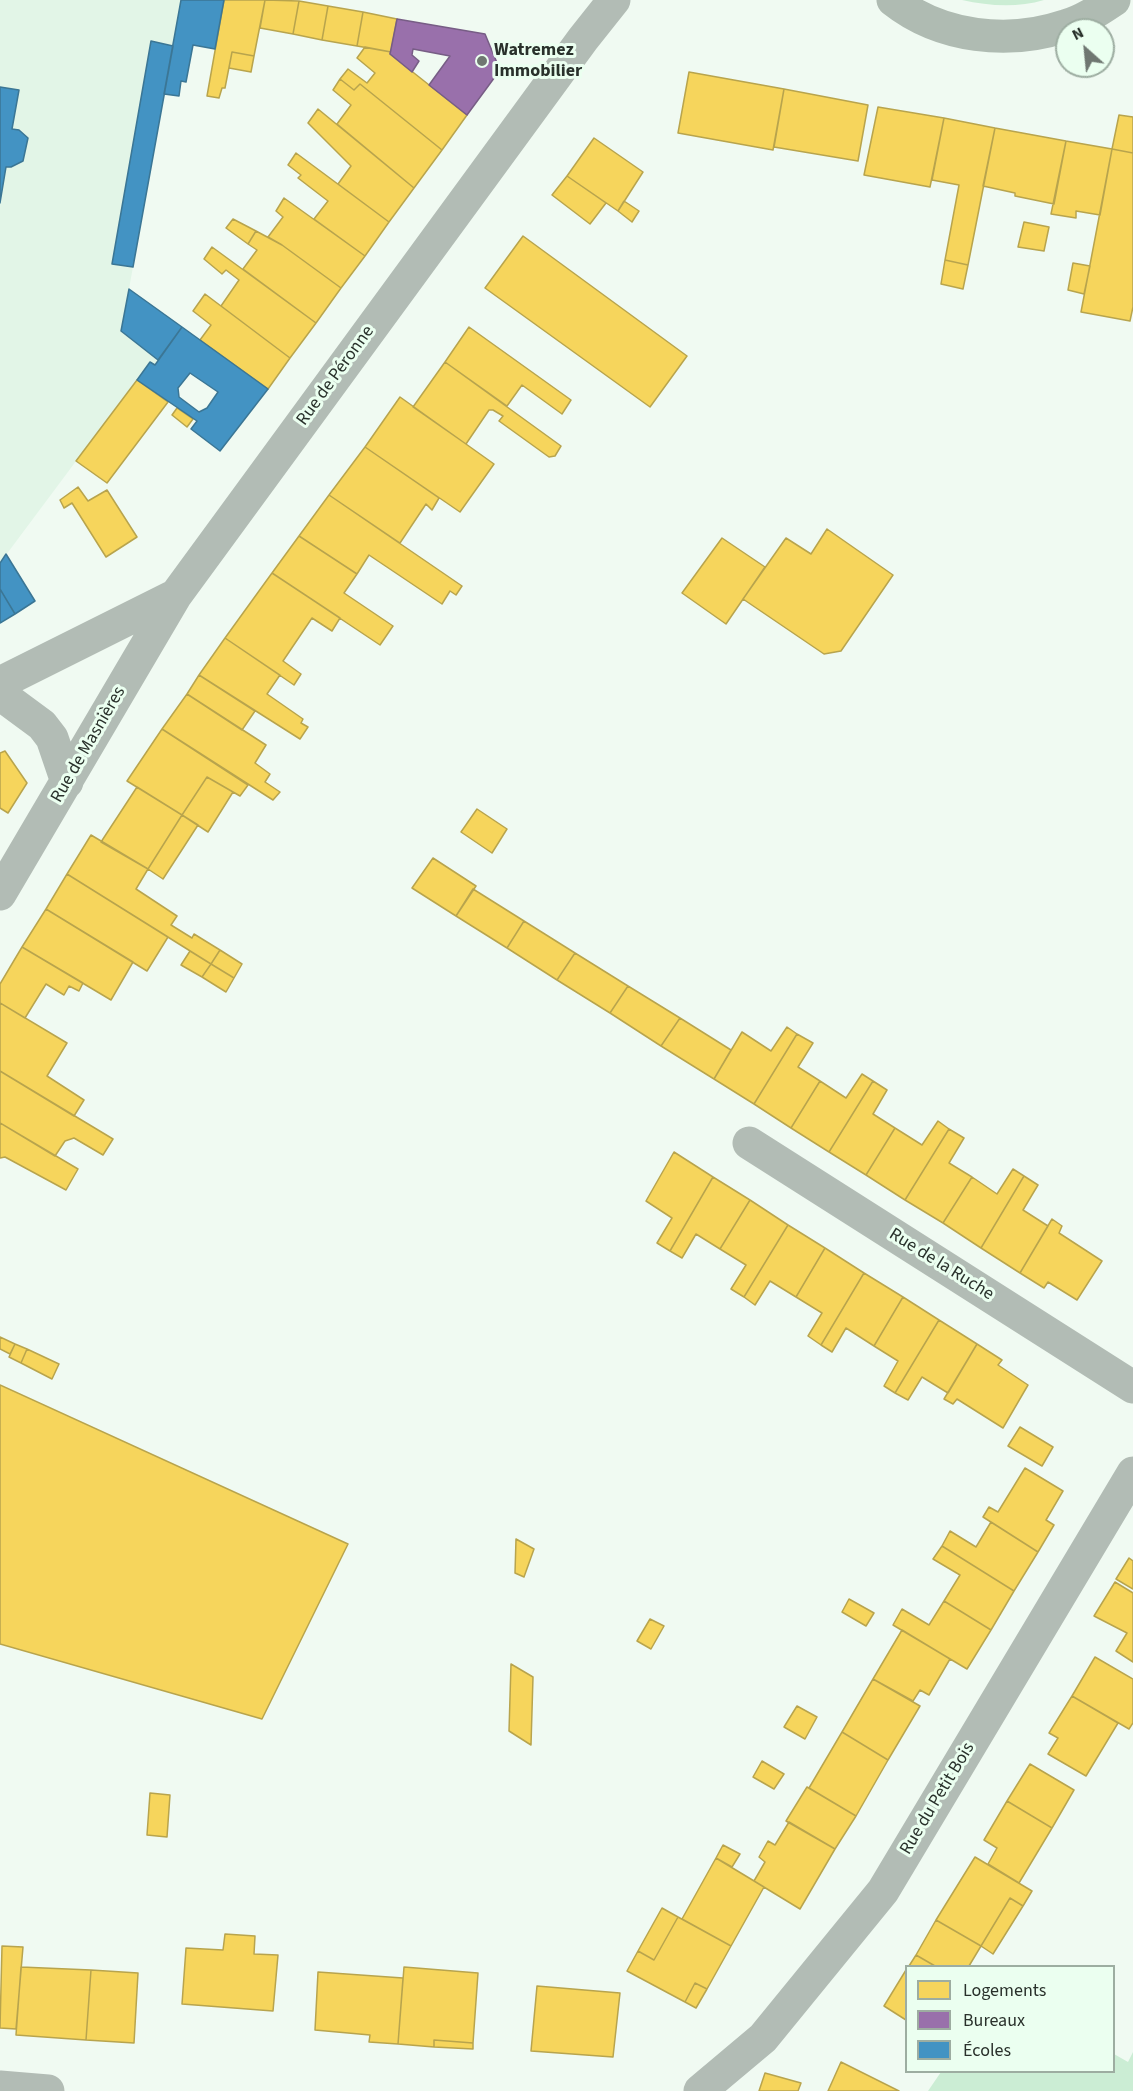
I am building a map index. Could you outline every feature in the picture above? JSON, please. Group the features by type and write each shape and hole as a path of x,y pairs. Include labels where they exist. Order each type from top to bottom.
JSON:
{"main road":[{"path":"893,0 927,20 954,30 983,36 1041,33 1068,26 1114,0"}],"street":[{"name":"Rue de Péronne","path":"0,683 176,595 583,39 614,0"},
{"name":"Rue de Masnières","path":"0,894 176,595"},
{"path":"0,694 42,725 52,738 67,782"},
{"name":"Rue de la Ruche","path":"748,1143 1133,1387"},
{"name":"Rue du Petit Bois","path":"700,2091 763,2038 884,1890 1133,1473"},
{"path":"0,2087 48,2091"}],"shaded area":[{"path":"0,0 181,0 129,289 182,327 155,365 150,362 0,563"}],"green space":[{"path":"962,0 1044,0 1003,5"},
{"path":"1133,2052 1133,2091 928,2091 940,2073 1115,2073 1115,2055 1128,2062"}],"building: Logements":[{"path":"224,0 265,0 254,56 232,52 225,88 222,88 219,98 207,96"},
{"path":"265,0 299,1 293,34 260,28"},
{"path":"299,1 328,6 322,40 293,34"},
{"path":"328,6 363,12 357,46 322,40"},
{"path":"363,12 397,19 391,52 357,46"},
{"path":"365,47 391,52 390,54 467,115 442,150 360,84 354,90 340,79 348,69 367,83 375,73 357,58"},
{"path":"232,52 254,56 251,72 229,68"},
{"path":"689,72 784,89 773,150 678,133"},
{"path":"340,79 354,90 360,84 442,150 414,188 337,124 351,105 333,90"},
{"path":"784,89 868,105 858,161 774,147"},
{"path":"878,107 944,118 930,187 864,175"},
{"path":"318,109 414,188 389,222 338,184 351,166 308,123"},
{"path":"1119,115 1133,117 1133,153 1112,149"},
{"path":"944,118 995,128 968,265 945,260 959,185 932,180"},
{"path":"995,128 1066,141 1054,204 1015,196 1015,193 983,186"},
{"path":"594,138 643,172 618,211 567,176"},
{"path":"1066,141 1112,149 1100,215 1076,211 1076,218 1051,214"},
{"path":"1112,149 1133,153 1133,307 1130,321 1081,312"},
{"path":"296,153 389,222 365,256 314,219 328,201 298,178 301,175 288,165"},
{"path":"567,176 606,203 590,224 552,195"},
{"path":"284,198 365,256 341,288 268,237 283,217 276,211"},
{"path":"624,201 639,211 632,222 618,211"},
{"path":"233,219 256,231 248,244 226,228"},
{"path":"1024,222 1049,227 1044,251 1018,247"},
{"path":"256,231 282,245 341,288 316,323 243,269 257,250 248,244"},
{"path":"523,236 687,356 650,407 485,288"},
{"path":"212,247 316,323 290,358 221,306 239,280 226,270 222,274 204,259"},
{"path":"945,260 968,265 963,289 941,284"},
{"path":"1073,263 1090,266 1084,294 1068,290"},
{"path":"205,294 290,358 268,389 200,340 211,325 193,311"},
{"path":"469,327 571,400 562,414 522,385 507,406 445,362"},
{"path":"445,362 561,446 555,456 549,457 499,421 503,416 493,410 489,410 466,444 413,407"},
{"path":"137,380 168,402 107,483 76,461"},
{"path":"400,397 494,464 460,512 365,447"},
{"path":"177,408 193,419 187,427 172,415"},
{"path":"365,447 439,498 432,510 426,504 400,543 329,495"},
{"path":"78,487 88,501 107,490 137,537 106,557 72,503 64,508 60,500"},
{"path":"329,495 462,586 456,595 450,591 442,604 369,555 357,574 299,536"},
{"path":"827,529 893,575 841,651 824,654 743,599 786,538 811,554"},
{"path":"299,536 357,574 344,593 393,626 380,645 272,573"},
{"path":"722,538 765,567 726,624 682,593"},
{"path":"272,573 340,618 332,631 312,618 283,661 301,674 294,685 225,638"},
{"path":"225,638 280,675 267,694 303,719 301,723 308,727 300,739 199,675"},
{"path":"199,675 255,711 242,730 187,694"},
{"path":"187,694 266,745 255,763 270,774 265,782 280,792 273,800 162,729"},
{"path":"162,729 248,785 240,796 207,777 182,815 127,781"},
{"path":"5,751 27,783 8,813 0,808 0,753"},
{"path":"207,777 233,792 208,832 182,815"},
{"path":"137,787 182,815 148,869 101,842"},
{"path":"477,809 507,829 492,853 461,832"},
{"path":"182,815 198,825 163,879 148,869"},
{"path":"91,835 148,869 136,889 177,916 171,925 192,938 194,934 220,950 211,964 67,874"},
{"path":"433,858 476,886 456,916 412,888"},
{"path":"67,874 168,937 147,971 46,909"},
{"path":"473,889 524,921 507,948 456,916"},
{"path":"46,909 133,962 111,1000 22,947"},
{"path":"524,921 575,953 557,980 507,948"},
{"path":"22,947 83,983 79,991 69,986 64,995 46,984 25,1018 0,1003 0,984"},
{"path":"220,950 242,964 234,978 211,964"},
{"path":"190,951 211,964 202,977 181,965"},
{"path":"575,953 628,986 610,1013 557,980"},
{"path":"211,964 234,978 226,992 202,977"},
{"path":"628,986 680,1018 661,1046 610,1013"},
{"path":"0,1003 67,1043 47,1076 84,1100 74,1116 0,1071"},
{"path":"680,1018 731,1050 714,1079 661,1046"},
{"path":"787,1027 797,1034 754,1104 714,1079 742,1032 771,1051"},
{"path":"797,1034 813,1043 798,1067 820,1081 791,1128 754,1104"},
{"path":"0,1071 113,1139 103,1155 74,1138 65,1141 55,1156 0,1123"},
{"path":"862,1074 873,1081 829,1152 791,1128 820,1081 846,1098"},
{"path":"873,1081 887,1090 873,1114 895,1128 866,1175 829,1152"},
{"path":"938,1121 949,1129 905,1200 866,1175 895,1128 922,1145"},
{"path":"0,1123 78,1169 66,1190 5,1157 0,1158"},
{"path":"949,1129 964,1138 949,1163 972,1177 943,1223 905,1200"},
{"path":"674,1152 713,1177 670,1251 657,1243 672,1218 646,1201"},
{"path":"1013,1169 1024,1176 981,1248 943,1223 972,1177 997,1194"},
{"path":"1024,1176 1038,1185 1023,1210 1048,1226 1020,1273 981,1248"},
{"path":"713,1177 750,1200 720,1249 696,1234 682,1258 670,1251"},
{"path":"750,1200 788,1225 744,1297 731,1289 746,1265 720,1249"},
{"path":"1052,1219 1062,1226 1059,1233 1102,1261 1077,1300 1048,1282 1044,1288 1020,1273"},
{"path":"788,1225 825,1248 796,1297 770,1281 755,1305 744,1297"},
{"path":"825,1248 864,1273 821,1345 808,1336 822,1313 796,1297"},
{"path":"864,1273 903,1297 874,1346 846,1328 832,1352 821,1345"},
{"path":"903,1297 939,1320 895,1393 884,1386 898,1361 874,1346"},
{"path":"939,1320 977,1344 948,1393 922,1377 908,1400 895,1393"},
{"path":"0,1337 15,1344 10,1354 0,1349"},
{"path":"15,1344 27,1349 21,1363 9,1357"},
{"path":"977,1344 1002,1360 998,1365 1028,1385 1003,1428 957,1399 953,1404 944,1399"},
{"path":"27,1349 59,1364 52,1379 21,1363"},
{"path":"0,1385 348,1544 262,1719 0,1644"},
{"path":"1020,1427 1053,1447 1042,1466 1008,1446"},
{"path":"1025,1468 1063,1491 1046,1520 1054,1525 1038,1552 983,1517 989,1507 998,1512"},
{"path":"991,1522 1038,1552 1014,1591 942,1546 950,1531 976,1547"},
{"path":"516,1539 534,1549 524,1577 515,1573"},
{"path":"942,1546 1014,1591 991,1630 944,1601 960,1575 933,1559"},
{"path":"1129,1558 1133,1561 1133,1589 1116,1579"},
{"path":"1115,1582 1133,1593 1133,1662 1116,1651 1127,1633 1094,1616"},
{"path":"849,1599 874,1613 866,1626 842,1612"},
{"path":"944,1601 991,1630 967,1669 893,1625 902,1609 929,1625"},
{"path":"650,1619 664,1626 651,1649 637,1641"},
{"path":"902,1630 950,1659 929,1695 920,1690 913,1701 873,1679"},
{"path":"1095,1657 1133,1679 1133,1723 1129,1729 1072,1696"},
{"path":"511,1664 533,1677 531,1745 509,1731"},
{"path":"873,1679 920,1706 888,1760 842,1732"},
{"path":"1072,1696 1118,1723 1086,1776 1048,1754 1058,1738 1049,1733"},
{"path":"797,1706 817,1717 805,1739 784,1727"},
{"path":"842,1732 888,1760 856,1816 809,1788"},
{"path":"762,1761 784,1774 774,1789 753,1777"},
{"path":"1030,1764 1074,1790 1052,1828 1007,1801"},
{"path":"807,1787 856,1816 835,1849 786,1821"},
{"path":"150,1793 170,1795 167,1837 147,1835"},
{"path":"1007,1801 1052,1828 1019,1883 988,1864 997,1848 984,1840"},
{"path":"789,1822 835,1849 800,1909 754,1881 765,1862 759,1857 768,1841 775,1845"},
{"path":"723,1845 740,1854 732,1867 716,1858"},
{"path":"975,1857 1032,1891 1023,1906 1010,1898 981,1946 936,1920"},
{"path":"716,1858 764,1887 731,1946 682,1919"},
{"path":"1010,1898 1023,1906 993,1954 981,1946"},
{"path":"662,1908 678,1917 654,1960 638,1951"},
{"path":"678,1917 731,1946 707,1989 695,1983 685,2002 627,1971 638,1951 654,1960"},
{"path":"936,1920 981,1946 970,1965 933,1965 916,1955"},
{"path":"225,1934 255,1936 254,1954 278,1955 273,2011 182,2004 186,1948 223,1950"},
{"path":"2,1946 23,1947 16,2029 0,2028"},
{"path":"916,1955 933,1965 910,1965"},
{"path":"21,1967 91,1970 86,2040 16,2035"},
{"path":"404,1967 478,1973 473,2043 434,2040 434,2047 398,2044"},
{"path":"91,1970 138,1973 134,2043 86,2040"},
{"path":"318,1972 403,1978 398,2044 369,2042 370,2035 315,2030"},
{"path":"905,1972 905,2019 884,2006"},
{"path":"695,1983 707,1989 696,2008 685,2002"},
{"path":"537,1986 620,1993 613,2057 531,2051"},
{"path":"434,2040 473,2043 473,2049 434,2047"},
{"path":"841,2062 899,2091 828,2091"},
{"path":"765,2073 801,2083 798,2091 759,2091"}],"building: Bureaux":[{"path":"397,19 485,34 500,70 467,115 429,85 450,56 413,49 412,55 419,61 412,72 390,54"}],"building: Écoles":[{"path":"181,0 224,0 215,49 193,45 186,82 181,81 179,96 164,94"},
{"path":"151,41 173,46 133,267 112,264"},
{"path":"0,87 19,90 12,129 19,130 28,138 23,161 6,167 0,203"},
{"path":"129,289 182,327 158,360 121,331"},
{"path":"182,327 268,389 220,451 191,429 197,421 137,380 150,362 155,365","holes":["190,373 218,392 207,408 199,412 179,397 178,388"]},
{"path":"6,554 35,601 15,614 0,589 0,563"},
{"path":"0,589 15,614 0,623"}],"place":[{"name":"Watremez Immobilier","path":"482,61"}]}
